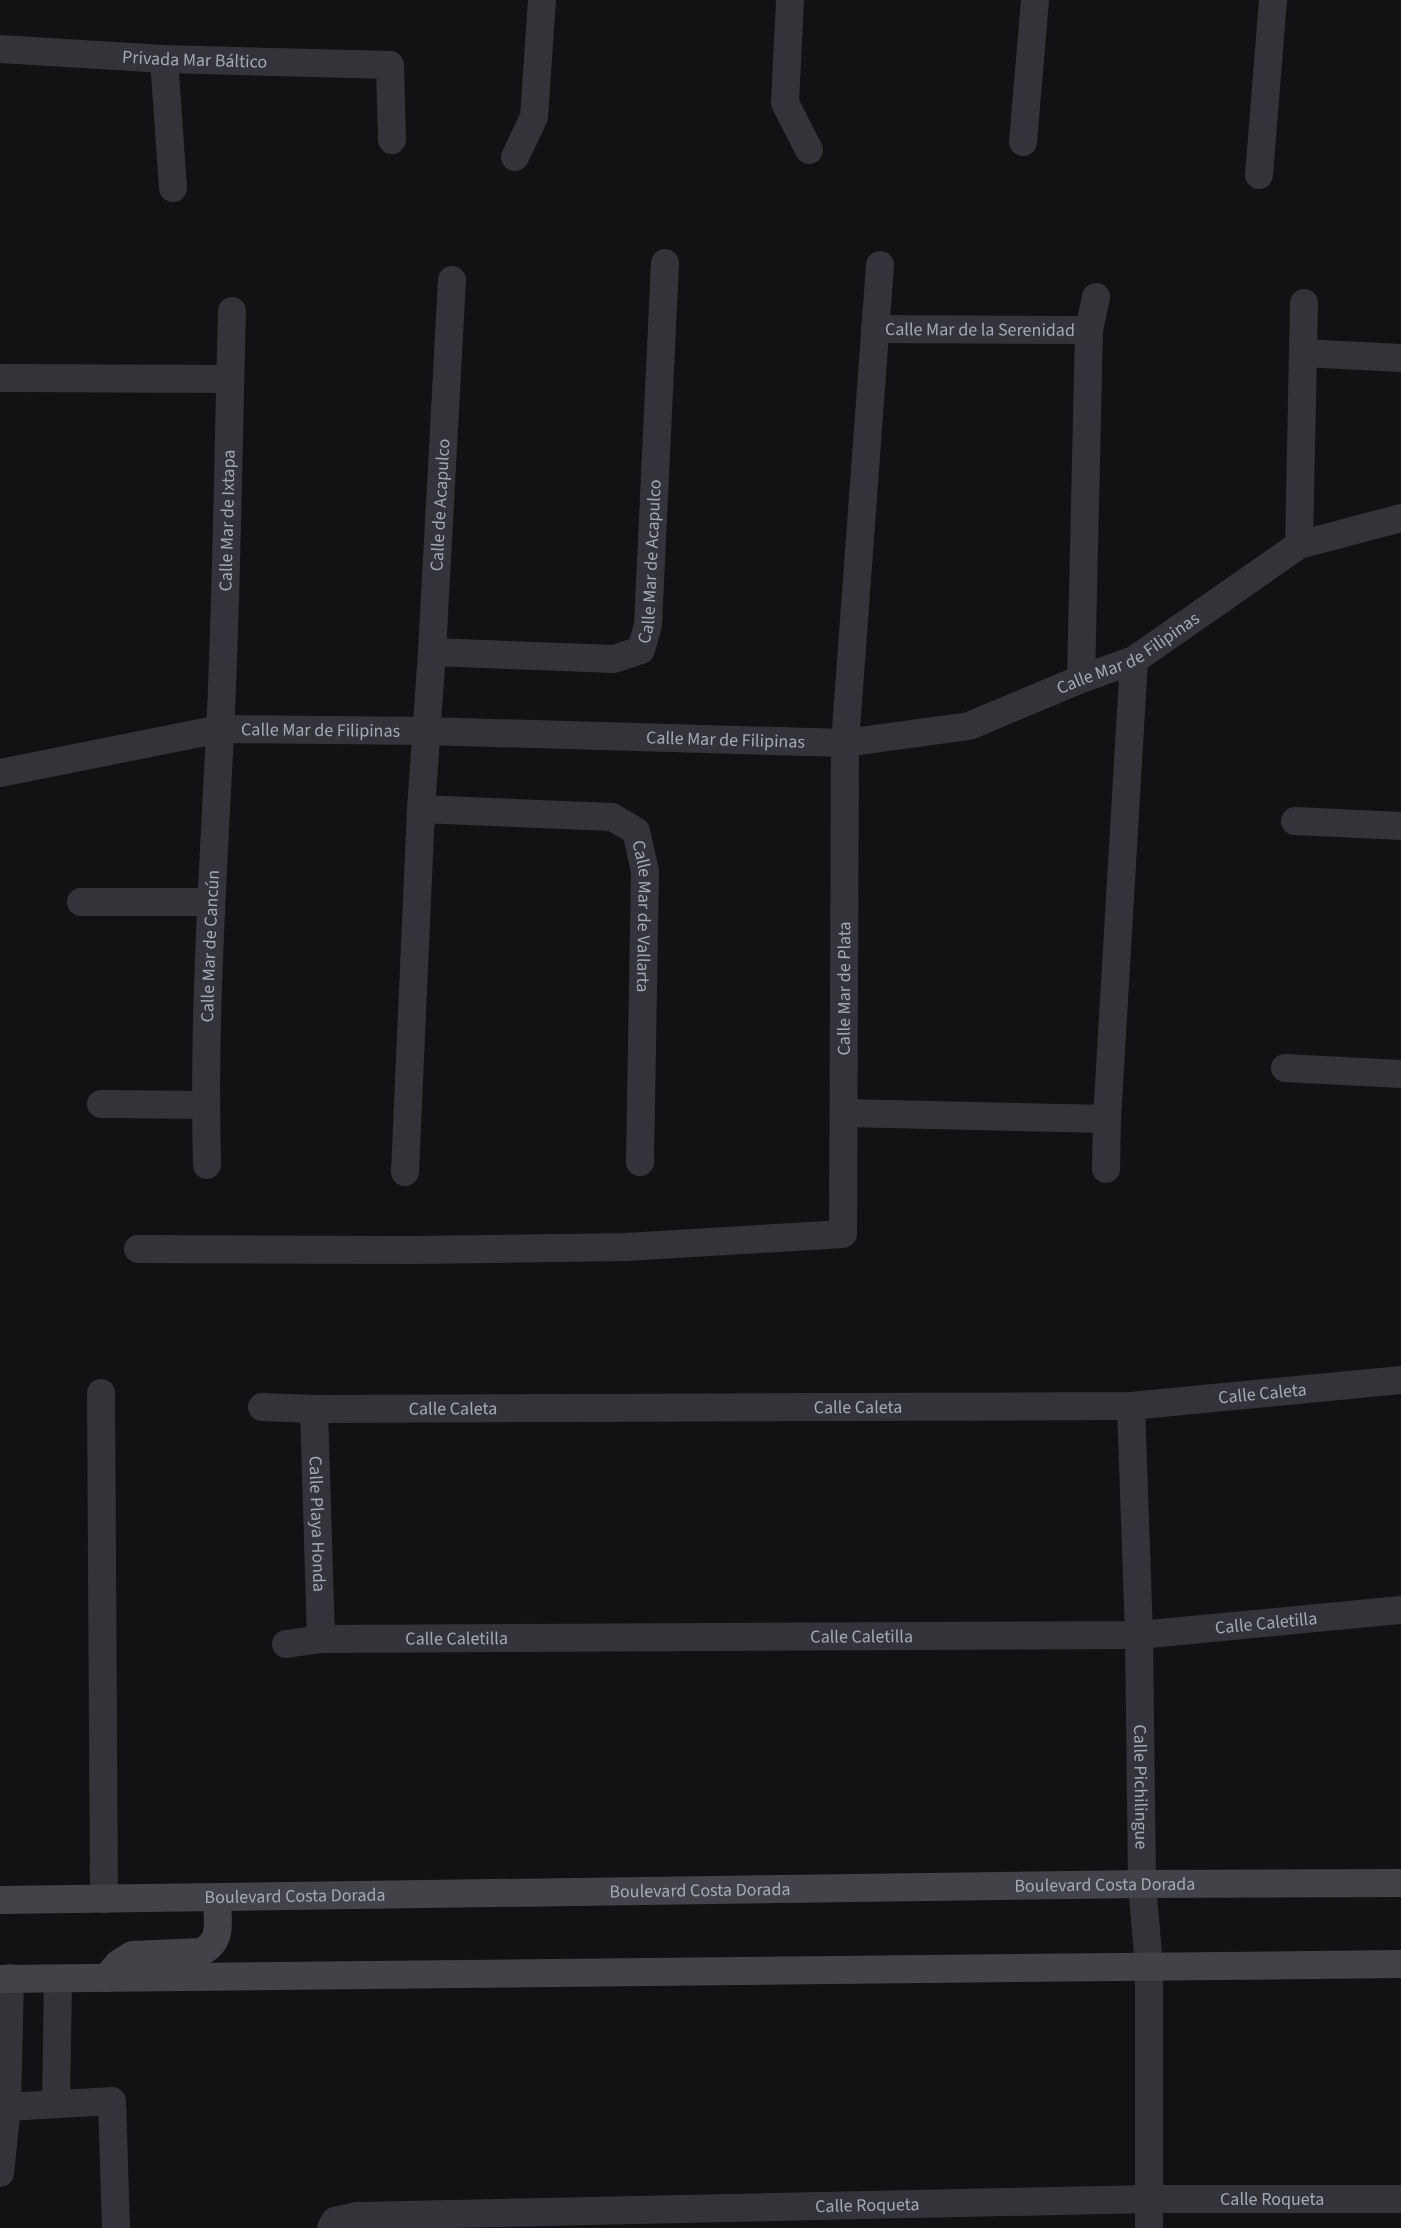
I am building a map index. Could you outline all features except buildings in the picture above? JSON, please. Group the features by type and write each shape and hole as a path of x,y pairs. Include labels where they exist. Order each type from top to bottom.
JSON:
{"main road":[{"name":"Boulevard Costa Dorada","path":"0,1900 1142,1884 1401,1883"},
{"path":"106,1978 118,1964 132,1955 201,1952 211,1947 216,1940 217,1934 217,1898"},
{"path":"5,1978 58,1979 1401,1964"}],"street":[{"path":"514,157 534,118 542,0"},
{"path":"790,0 785,103 809,150"},
{"path":"1023,142 1035,0"},
{"path":"1259,174 1273,0"},
{"name":"Privada Mar Báltico","path":"0,49 164,59 390,65 392,140"},
{"path":"164,59 173,188"},
{"name":"Calle Mar de Acapulco","path":"432,652 614,659 641,650 648,625 666,263"},
{"path":"875,329 880,264"},
{"name":"Calle de Acapulco","path":"426,732 452,280"},
{"path":"1089,330 1096,297"},
{"path":"1299,545 1304,302"},
{"name":"Calle Mar de Ixtapa","path":"220,729 232,311"},
{"name":"Calle Mar de la Serenidad","path":"845,743 875,329 1089,330 1081,679"},
{"path":"1303,353 1401,358"},
{"path":"0,378 230,379"},
{"name":"Calle Mar de Filipinas","path":"0,773 220,729 426,732 845,743 969,726 1081,679 1134,660 1299,545 1401,518"},
{"path":"1106,1169 1107,1119 1134,660"},
{"name":"Calle Mar de Cancún","path":"207,1165 206,1105 210,902 220,729"},
{"path":"405,1172 426,732"},
{"name":"Calle Mar de Plata","path":"138,1249 413,1250 626,1247 843,1234 845,1113 845,743"},
{"name":"Calle Mar de Vallarta","path":"421,809 612,818 636,831 645,871 640,1162"},
{"path":"1295,821 1401,826"},
{"path":"81,902 210,902"},
{"path":"1285,1068 1401,1074"},
{"path":"101,1104 206,1105"},
{"path":"845,1113 1107,1119"},
{"name":"Calle Caleta","path":"262,1407 314,1409 1131,1406 1401,1380"},
{"path":"101,1393 104,1900"},
{"name":"Calle Pichilingue","path":"1131,1406 1139,1635 1142,1884 1149,1966 1149,2228"},
{"name":"Calle Playa Honda","path":"314,1409 322,1639"},
{"name":"Calle Caletilla","path":"286,1644 322,1639 1139,1635 1401,1610"},
{"path":"0,2173 7,2107 5,1978"},
{"path":"56,2103 58,1979"},
{"path":"7,2107 112,2101 116,2228"},
{"name":"Calle Roqueta","path":"333,2225 357,2216 1150,2199 1401,2199"}]}
